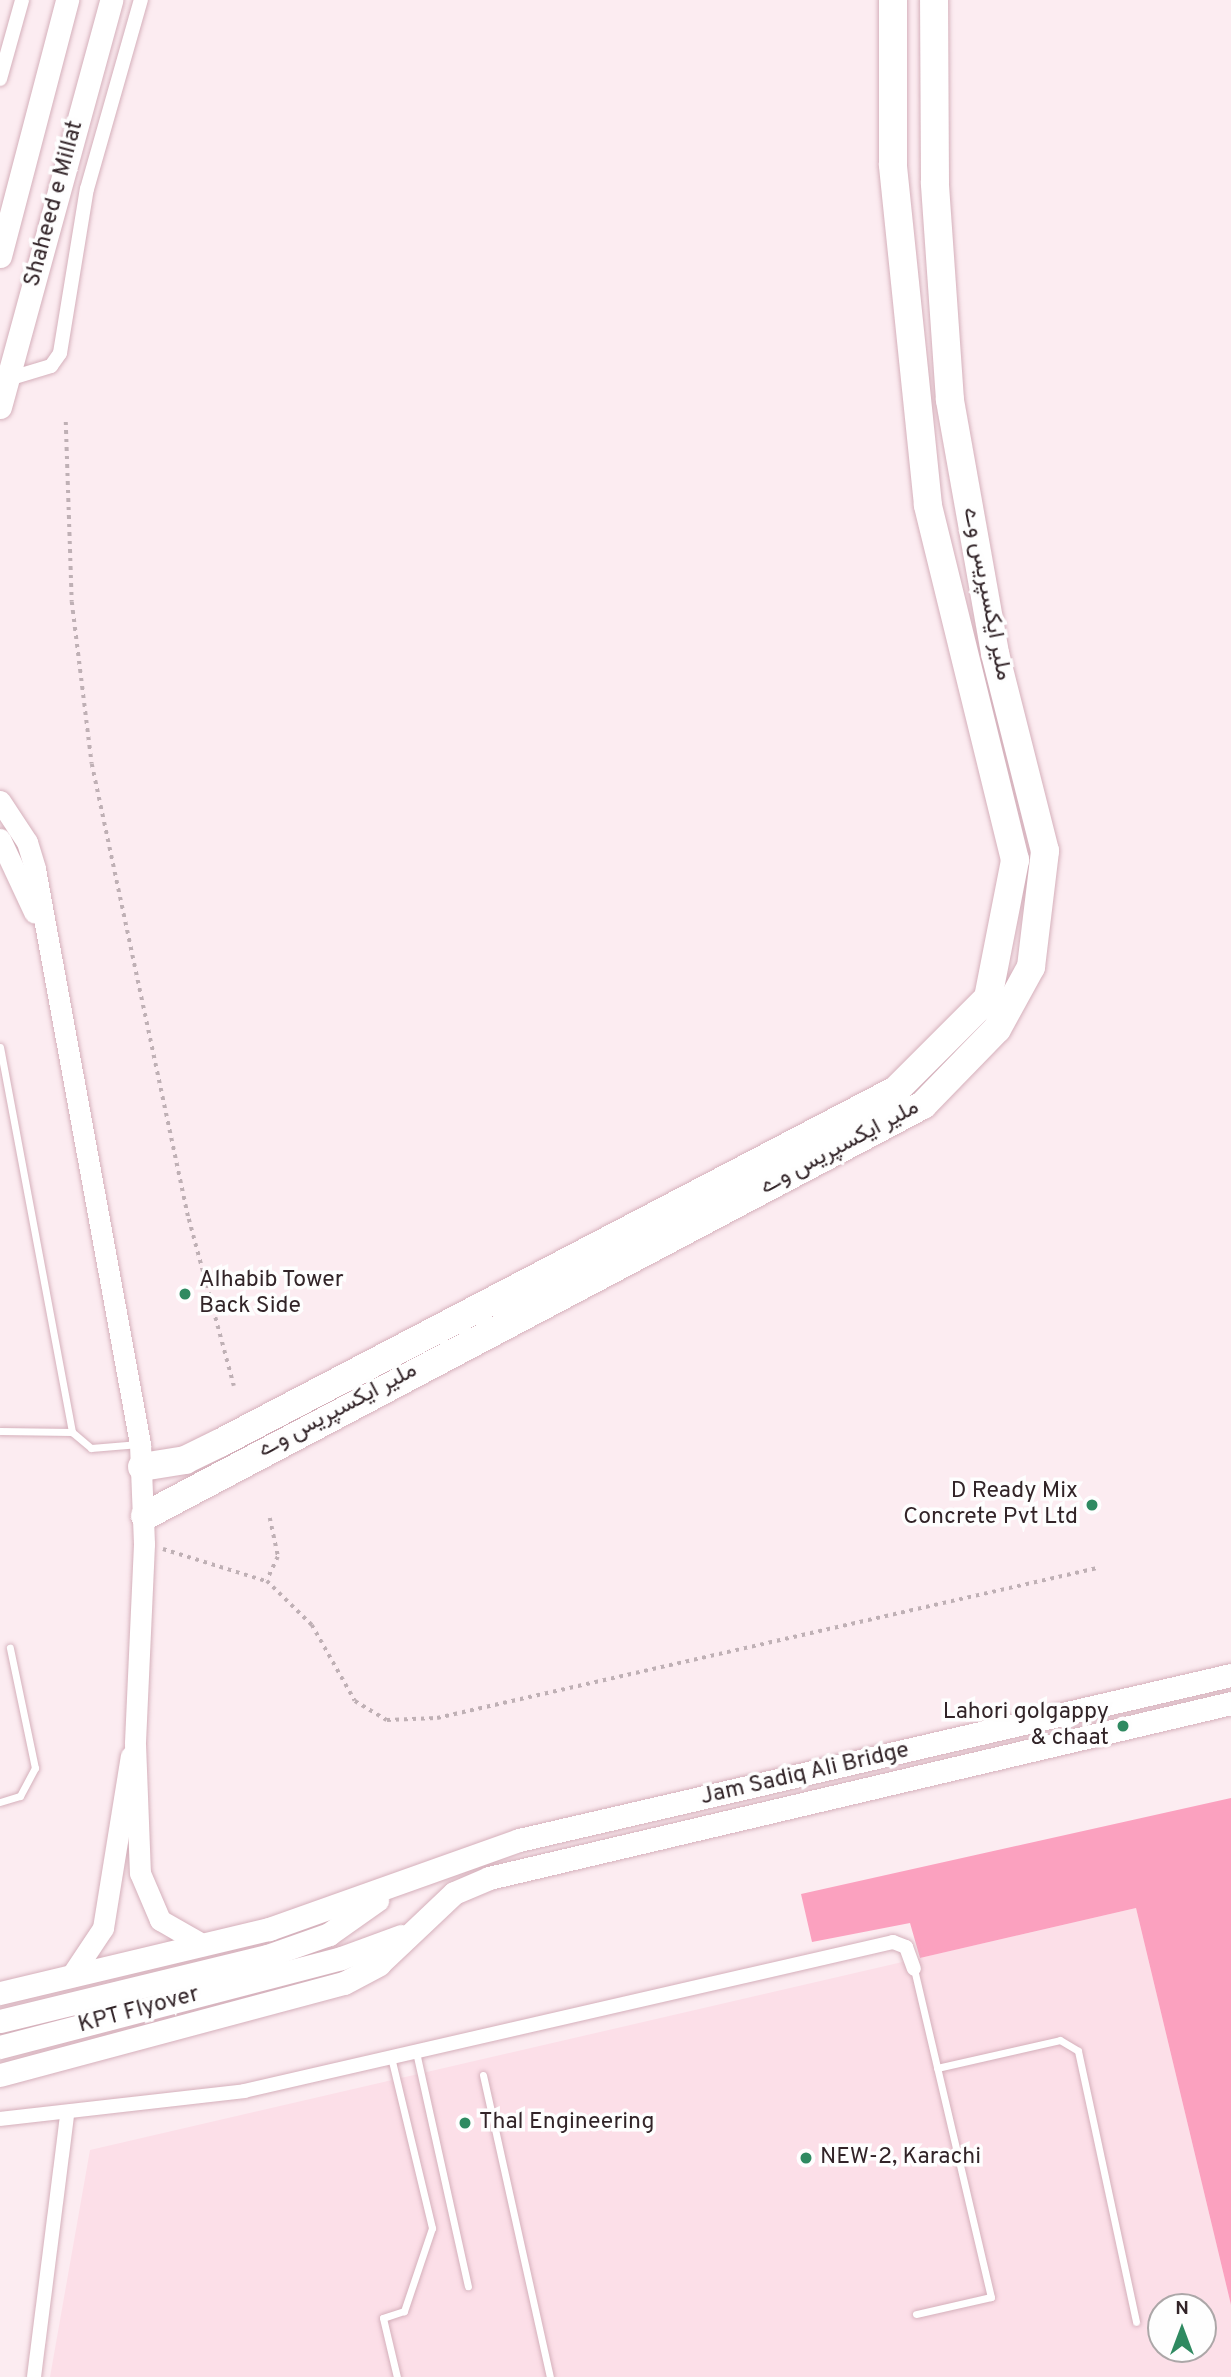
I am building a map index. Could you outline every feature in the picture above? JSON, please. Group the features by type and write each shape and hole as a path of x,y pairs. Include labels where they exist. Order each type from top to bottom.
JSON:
{"highway":[{"name":"ملیر ایکسپریس وے","path":"141,1456 185,1460 896,1090 988,998 1015,860 928,505 893,164 893,0"},
{"name":"ملیر ایکسپریس وے","path":"145,1516 923,1105 997,1030 1031,967 1045,851 995,653 950,400 935,183 934,0"}],"main road":[{"name":"Shaheed e Millat","path":"0,256 67,0"},
{"name":"Shaheed e Millat","path":"0,407 111,0"},
{"name":"Jam Sadiq Ali Bridge","path":"384,1893 519,1840 1231,1675"},
{"name":"Jam Sadiq Ali Bridge","path":"402,1936 454,1893 489,1878 1231,1703"},
{"path":"0,1993 202,1944 384,1893"},
{"path":"273,1965 329,1934 384,1893"},
{"path":"273,1965 402,1936"},
{"path":"0,2075 344,1983 379,1964 402,1936"},
{"name":"KPT Flyover","path":"0,2021 273,1965"},
{"name":"KPT Flyover","path":"0,2047 273,1965"}],"street":[{"path":"0,79 22,0"},
{"path":"8,379 51,366 64,343 87,189 141,0"},
{"path":"0,801 27,842 141,1456 145,1516 135,1744 146,1897 175,1934 202,1944"},
{"path":"0,839 42,926"},
{"path":"71,1976 103,1928 118,1803 135,1744"},
{"path":"0,2119 67,2115 244,2091 390,2053 893,1942 906,1947 914,1969"},
{"path":"34,2377 67,2115"}],"lane":[{"path":"0,1047 72,1432"},
{"path":"0,1431 72,1432 91,1448 141,1456"},
{"path":"0,1802 20,1797 36,1768 10,1648"},
{"path":"914,1969 991,2297 916,2315"},
{"path":"937,2068 1060,2040 1078,2051 1136,2322"},
{"path":"415,2048 468,2286"},
{"path":"390,2053 432,2228 404,2311 383,2318 397,2377"},
{"path":"483,2075 550,2377"}],"path":[{"path":"66,422 72,602 92,764 165,1114 234,1386"},
{"path":"267,1581 278,1557 270,1518"},
{"path":"144,1544 267,1581 312,1625 355,1701 387,1720 414,1720 1097,1568"}],"shaded area":[{"path":"1231,1798 1231,2305 1136,1908 920,1958 910,1923 812,1942 801,1894"},
{"path":"1136,1908 1231,2305 1231,2377 50,2377 90,2150"}],"place":[{"name":"Alhabib Tower Back Side","path":"185,1294"},
{"name":"D Ready Mix Concrete Pvt Ltd","path":"1092,1505"},
{"name":"Lahori golgappy & chaat","path":"1123,1726"},
{"name":"Thal Engineering","path":"465,2123"},
{"name":"NEW-2, Karachi","path":"806,2158"}]}
